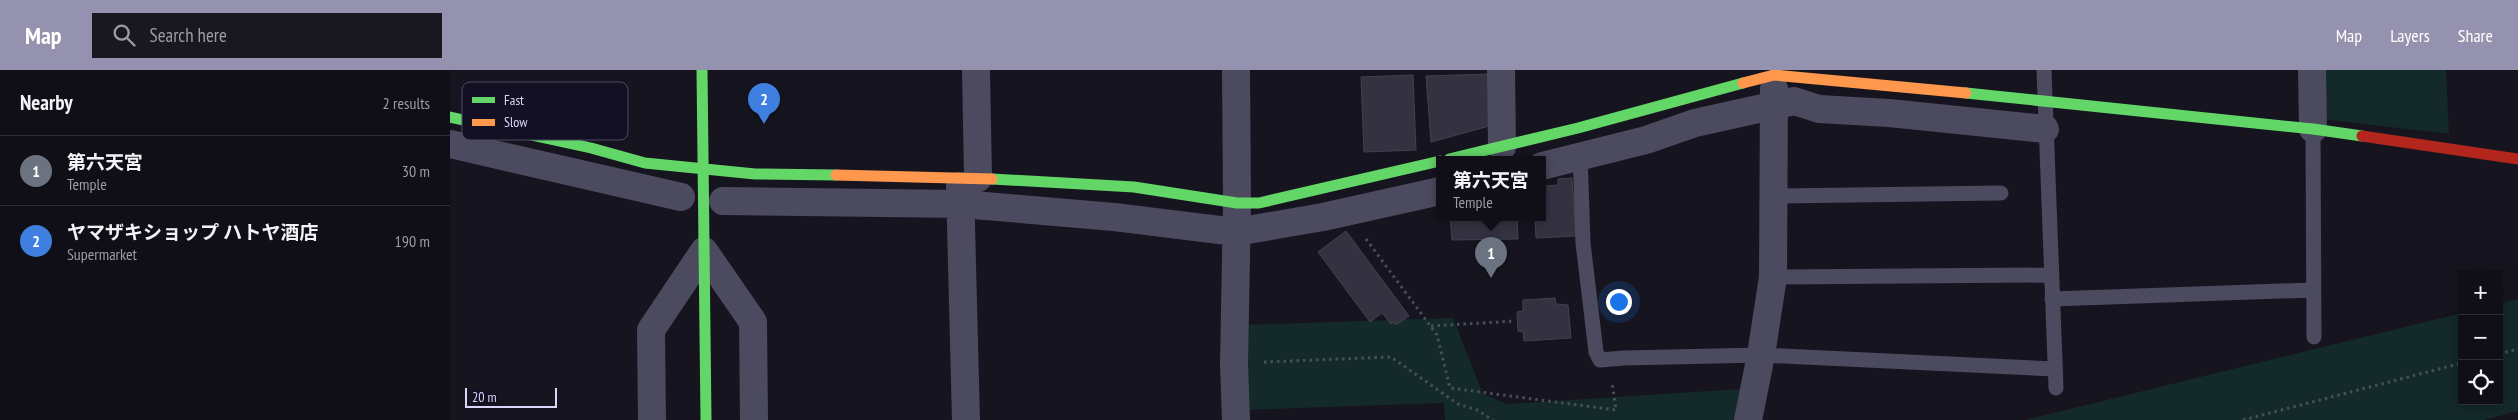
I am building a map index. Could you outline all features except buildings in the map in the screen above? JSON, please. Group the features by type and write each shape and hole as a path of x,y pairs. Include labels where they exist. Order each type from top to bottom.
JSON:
{"street":[{"path":"702,70 706,420"},
{"path":"966,420 962,204 969,178 976,70"},
{"path":"1236,70 1237,203 1234,364 1236,420"},
{"path":"1501,70 1502,147"},
{"path":"2312,70 2313,129"},
{"path":"1462,156 1578,128 1774,73 2313,129 2518,159"},
{"path":"1748,420 1761,355 1773,277 1774,73"},
{"path":"1546,165 1646,140 1695,123 1794,101 1819,109 1889,113 2045,129"},
{"path":"555,140 645,163 703,170 755,174 969,178 1134,187 1237,203 1259,203 1436,162"},
{"path":"450,144 681,197"},
{"path":"723,201 962,204 1114,217 1236,232 1261,229 1346,212 1436,192"},
{"path":"652,420 651,330 704,251"},
{"path":"704,251 753,322 754,420"}],"lane":[{"path":"2044,70 2050,275 2056,388"},
{"path":"1578,128 1583,243 1596,352 1600,360 1761,355 2054,369"},
{"path":"2313,129 2314,337"},
{"path":"1772,196 2001,193"},
{"path":"1773,277 2050,275"},
{"path":"2052,299 2313,290"}],"path":[{"path":"1346,212 1437,335 1450,388 1616,410 1614,386 1600,360"},
{"path":"1430,326 1514,321"},
{"path":"2503,353 2518,349"},
{"path":"1234,364 1391,357 1458,404 1477,410 1494,420"},
{"path":"2243,420 2458,364"}],"green space":[{"path":"2322,70 2446,70 2449,134 2322,119"},
{"path":"2518,299 2518,411 2484,420 2025,420 2458,314 2458,405 2503,405 2503,303"},
{"path":"1453,318 1483,394 1507,404 1740,389 1734,420 1445,420 1444,403 1241,410 1239,325"}],"traffic: fast":[{"path":"702,70 706,420"},
{"path":"1461,156 1578,128 1743,83"},
{"path":"1966,93 2313,129 2362,136"},
{"path":"450,117 462,120"},
{"path":"555,140 645,163 755,174 836,175"},
{"path":"992,179 1134,187 1237,203 1259,203 1436,162"}],"traffic: slow":[{"path":"1743,83 1774,75 1966,93"},
{"path":"836,175 992,179"}],"traffic: jam":[{"path":"2362,136 2518,159"}],"place":[{"name":"ヤマザキショップ ハトヤ酒店","path":"764,124"},
{"name":"第六天宮","path":"1491,278"}]}
